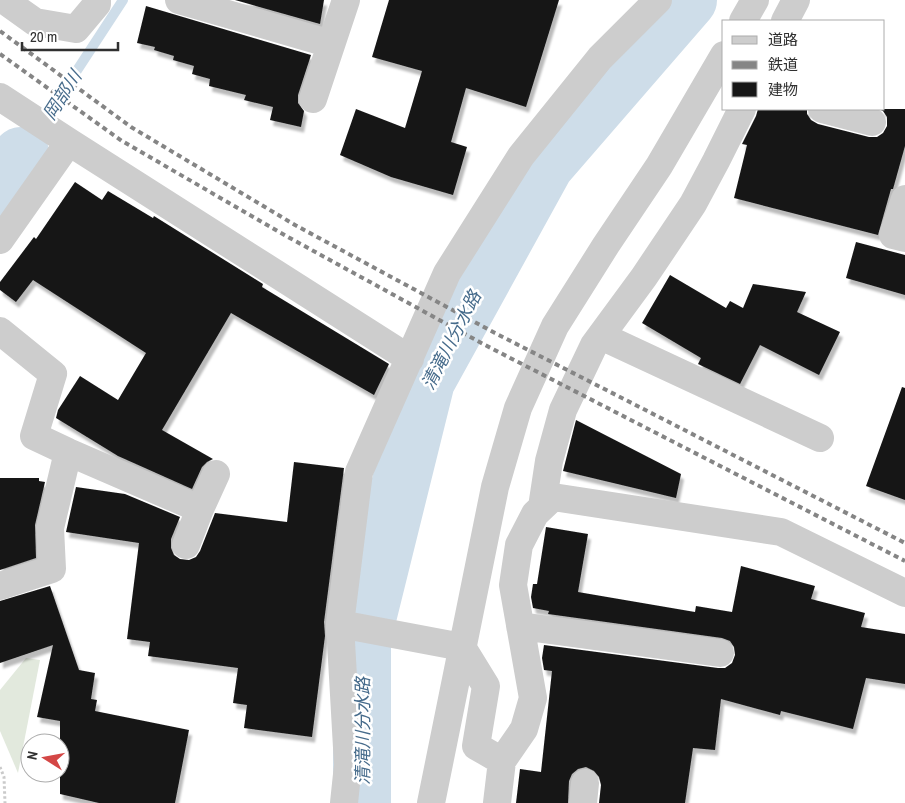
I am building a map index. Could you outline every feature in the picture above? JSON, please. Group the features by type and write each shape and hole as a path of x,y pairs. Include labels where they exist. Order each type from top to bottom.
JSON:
{"street":[{"path":"4,0 35,22 76,29 96,4 97,0"},
{"path":"179,0 331,44"},
{"path":"312,99 346,0"},
{"path":"344,803 348,765 340,624 359,472 447,273 521,156 600,58 658,0"},
{"path":"744,20 755,0"},
{"path":"786,20 796,0"},
{"path":"431,803 495,487 522,400 555,326 659,166 722,58"},
{"path":"0,97 410,359"},
{"path":"542,507 549,461 563,410 594,345 693,204 742,110"},
{"path":"826,110 872,122"},
{"path":"0,240 63,139"},
{"path":"905,200 893,235 905,238"},
{"path":"0,331 53,374 34,436 200,509"},
{"path":"601,336 820,438"},
{"path":"0,586 52,569 50,528 68,452"},
{"path":"186,545 216,474"},
{"path":"497,803 502,761 524,729 533,698 512,585 519,545 535,514 552,497 781,532 905,593"},
{"path":"340,624 462,647 486,686 476,746 502,761"},
{"path":"520,626 720,653"}],"path":[{"path":"0,767 4,778 5,803"}],"shaded area":[{"path":"26,658 40,660 26,733 20,733 18,773 0,731 0,690"}],"building":[{"path":"235,0 324,0 320,24"},
{"path":"389,0 559,0 526,107 466,88 451,142 467,147 453,195 391,177 340,155 356,109 405,128 422,71 372,57"},
{"path":"146,6 311,55 298,95 298,103 304,111 301,127 270,120 273,107 244,100 246,95 209,86 210,79 192,74 194,66 173,60 174,56 154,50 155,47 137,43"},
{"path":"905,109 905,146 878,235 734,198 747,145 742,144 758,110 807,110 811,120 818,124 869,137 877,137 883,133 887,126 887,117 881,110"},
{"path":"75,182 102,200 108,191 153,218 154,216 263,284 262,287 389,364 374,395 231,313 162,430 213,459 202,467 192,489 118,456 56,418 58,410 80,376 118,400 146,353 33,280 16,302 0,290 0,282 34,237 36,239"},
{"path":"856,242 905,255 905,295 846,278"},
{"path":"670,275 726,308 730,301 743,308 753,284 806,292 797,312 840,332 819,375 760,345 740,384 698,364 701,358 642,323"},
{"path":"902,387 905,388 905,500 866,486"},
{"path":"576,420 681,474 676,498 563,471"},
{"path":"294,462 344,468 324,622 325,636 312,737 244,728 247,705 233,703 238,668 148,656 150,642 127,639 139,543 66,532 76,487 125,494 180,517 171,539 171,548 174,555 180,559 189,560 196,557 200,551 215,513 287,522"},
{"path":"0,478 39,478 39,481 45,482 35,525 36,558 0,570"},
{"path":"546,527 588,534 578,592 695,612 696,606 732,612 741,566 815,586 811,599 865,613 861,627 905,634 905,684 866,678 853,729 781,711 780,715 721,699 715,750 693,748 685,803 599,803 601,785 599,777 594,771 586,767 578,769 572,774 569,781 568,803 516,803 520,769 541,772 552,671 544,670 542,658 544,645 718,668 725,668 732,663 735,655 734,647 730,641 722,638 548,614 549,611 533,608 531,597 533,584 537,584"},
{"path":"50,586 79,670 95,673 91,699 97,700 95,711 189,730 175,803 99,803 60,794 60,783 70,783 70,733 60,733 60,721 37,717 53,645 0,663 0,601"}],"waterway":[{"name":"岡部川","path":"21,156 123,0"},
{"name":"清滝川分水路","path":"362,803 362,639 426,381 545,165 688,0"},
{"name":"岡部川","path":"0,190 21,156"}],"railway":[{"path":"0,31 131,127 295,225 495,333 905,543"},
{"path":"0,54 122,141 288,237 485,345 905,561"}]}
